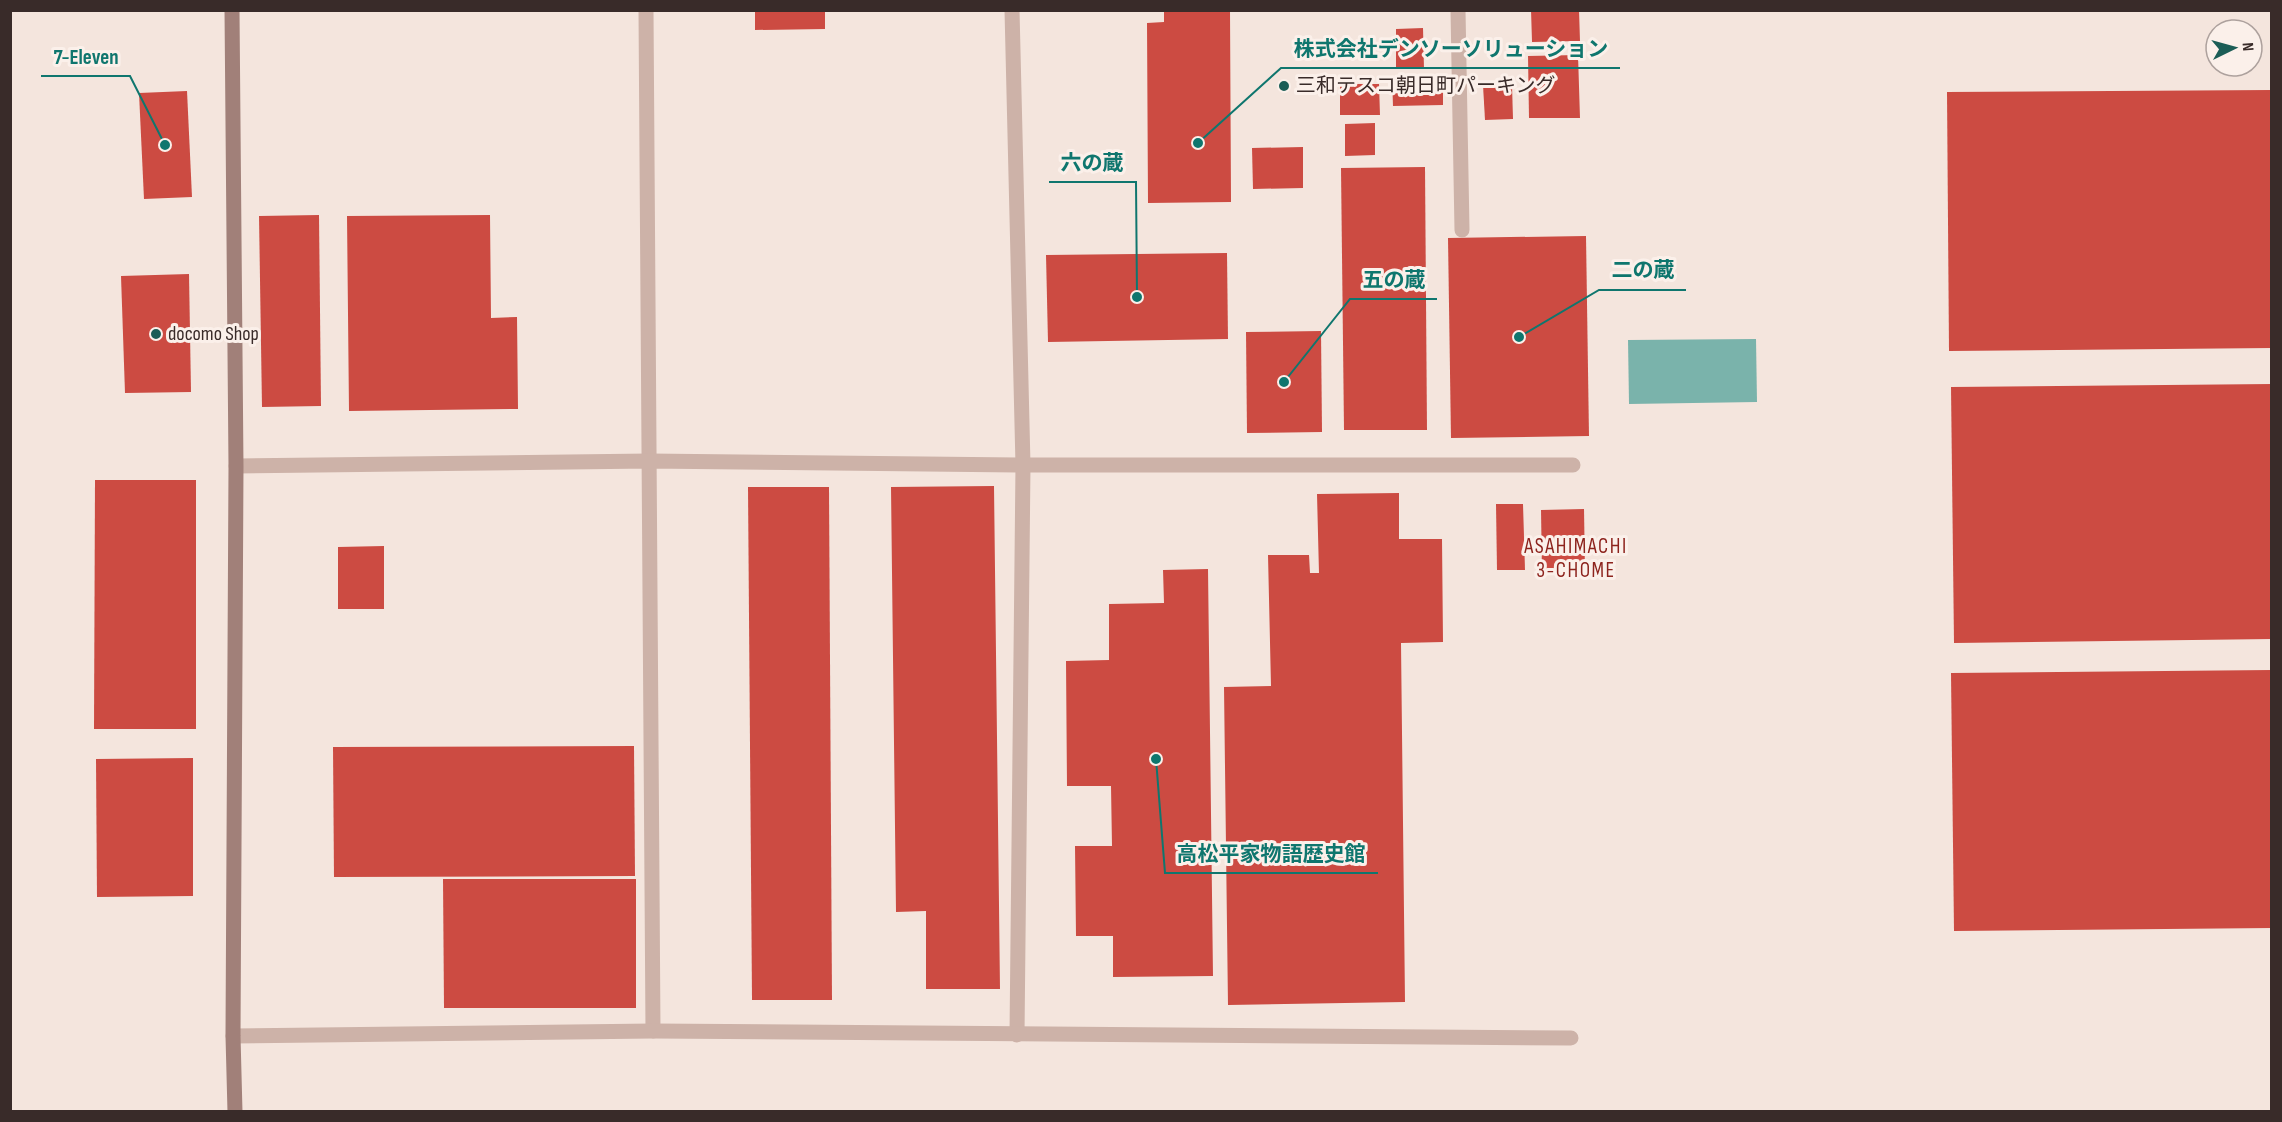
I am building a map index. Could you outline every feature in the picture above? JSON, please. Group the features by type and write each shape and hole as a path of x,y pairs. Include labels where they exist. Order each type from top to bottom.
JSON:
{"street":[{"path":"232,10 236,466 233,1036 235,1112"},
{"path":"646,10 653,1031"},
{"path":"1012,10 1023,465 1017,1035"},
{"path":"1458,10 1462,230"},
{"path":"236,466 649,462 1573,465"},
{"path":"233,1036 653,1031 1571,1038"}],"water":[{"path":"1756,339 1757,402 1629,404 1628,340"}],"building":[{"path":"755,10 825,10 825,29 755,30"},
{"path":"1164,10 1230,10 1231,202 1148,203 1147,23 1164,22"},
{"path":"1531,10 1579,10 1580,41 1532,42"},
{"path":"1423,28 1424,69 1396,69 1396,29"},
{"path":"1578,55 1580,118 1529,118 1528,56"},
{"path":"1443,75 1443,105 1393,106 1392,76"},
{"path":"1340,84 1379,84 1380,115 1340,115"},
{"path":"1483,85 1512,85 1513,119 1485,120"},
{"path":"2272,90 2272,348 1949,351 1947,92"},
{"path":"187,91 192,197 144,199 139,93"},
{"path":"1375,123 1375,155 1345,156 1345,124"},
{"path":"1303,147 1303,188 1253,189 1252,148"},
{"path":"1425,167 1427,430 1344,430 1341,168"},
{"path":"319,215 321,406 262,407 259,216"},
{"path":"490,215 491,318 517,317 518,409 349,411 347,216"},
{"path":"1586,236 1589,436 1451,438 1448,238"},
{"path":"1227,253 1228,339 1048,342 1046,255"},
{"name":"docomo Shop","path":"189,274 191,392 125,393 121,276"},
{"path":"1321,331 1322,432 1247,433 1246,332"},
{"path":"2272,384 2272,639 1954,643 1951,387"},
{"path":"95,480 196,480 196,729 94,729"},
{"path":"994,486 1000,989 926,989 926,911 896,912 891,487"},
{"path":"748,487 829,487 832,1000 752,1000"},
{"path":"1399,493 1399,539 1442,539 1443,642 1401,643 1405,1002 1228,1005 1224,687 1271,686 1268,555 1309,555 1310,573 1319,573 1317,494"},
{"path":"1496,504 1523,504 1525,570 1497,570"},
{"path":"1584,509 1585,573 1542,574 1541,510"},
{"path":"384,546 384,609 338,609 338,547"},
{"path":"1208,569 1213,976 1113,977 1113,936 1076,936 1075,846 1112,846 1111,786 1067,786 1066,661 1109,660 1109,604 1164,603 1163,570"},
{"path":"2272,670 2272,928 1954,931 1951,673"},
{"path":"634,746 635,876 334,877 333,747"},
{"path":"193,758 193,896 97,897 96,759"},
{"path":"443,879 636,879 636,1008 444,1008"}],"place":[{"name":"三和テスコ朝日町パーキング","path":"1284,86"},
{"name":"株式会社デンソーソリューション","path":"1198,143"},
{"name":"7-Eleven","path":"165,145"},
{"name":"六の蔵","path":"1137,297"},
{"name":"docomo Shop","path":"156,334"},
{"name":"二の蔵","path":"1519,337"},
{"name":"五の蔵","path":"1284,382"},
{"name":"高松平家物語歴史館","path":"1156,759"}],"district":[{"name":"ASAHIMACHI 3-CHOME","path":"1576,558"}]}
